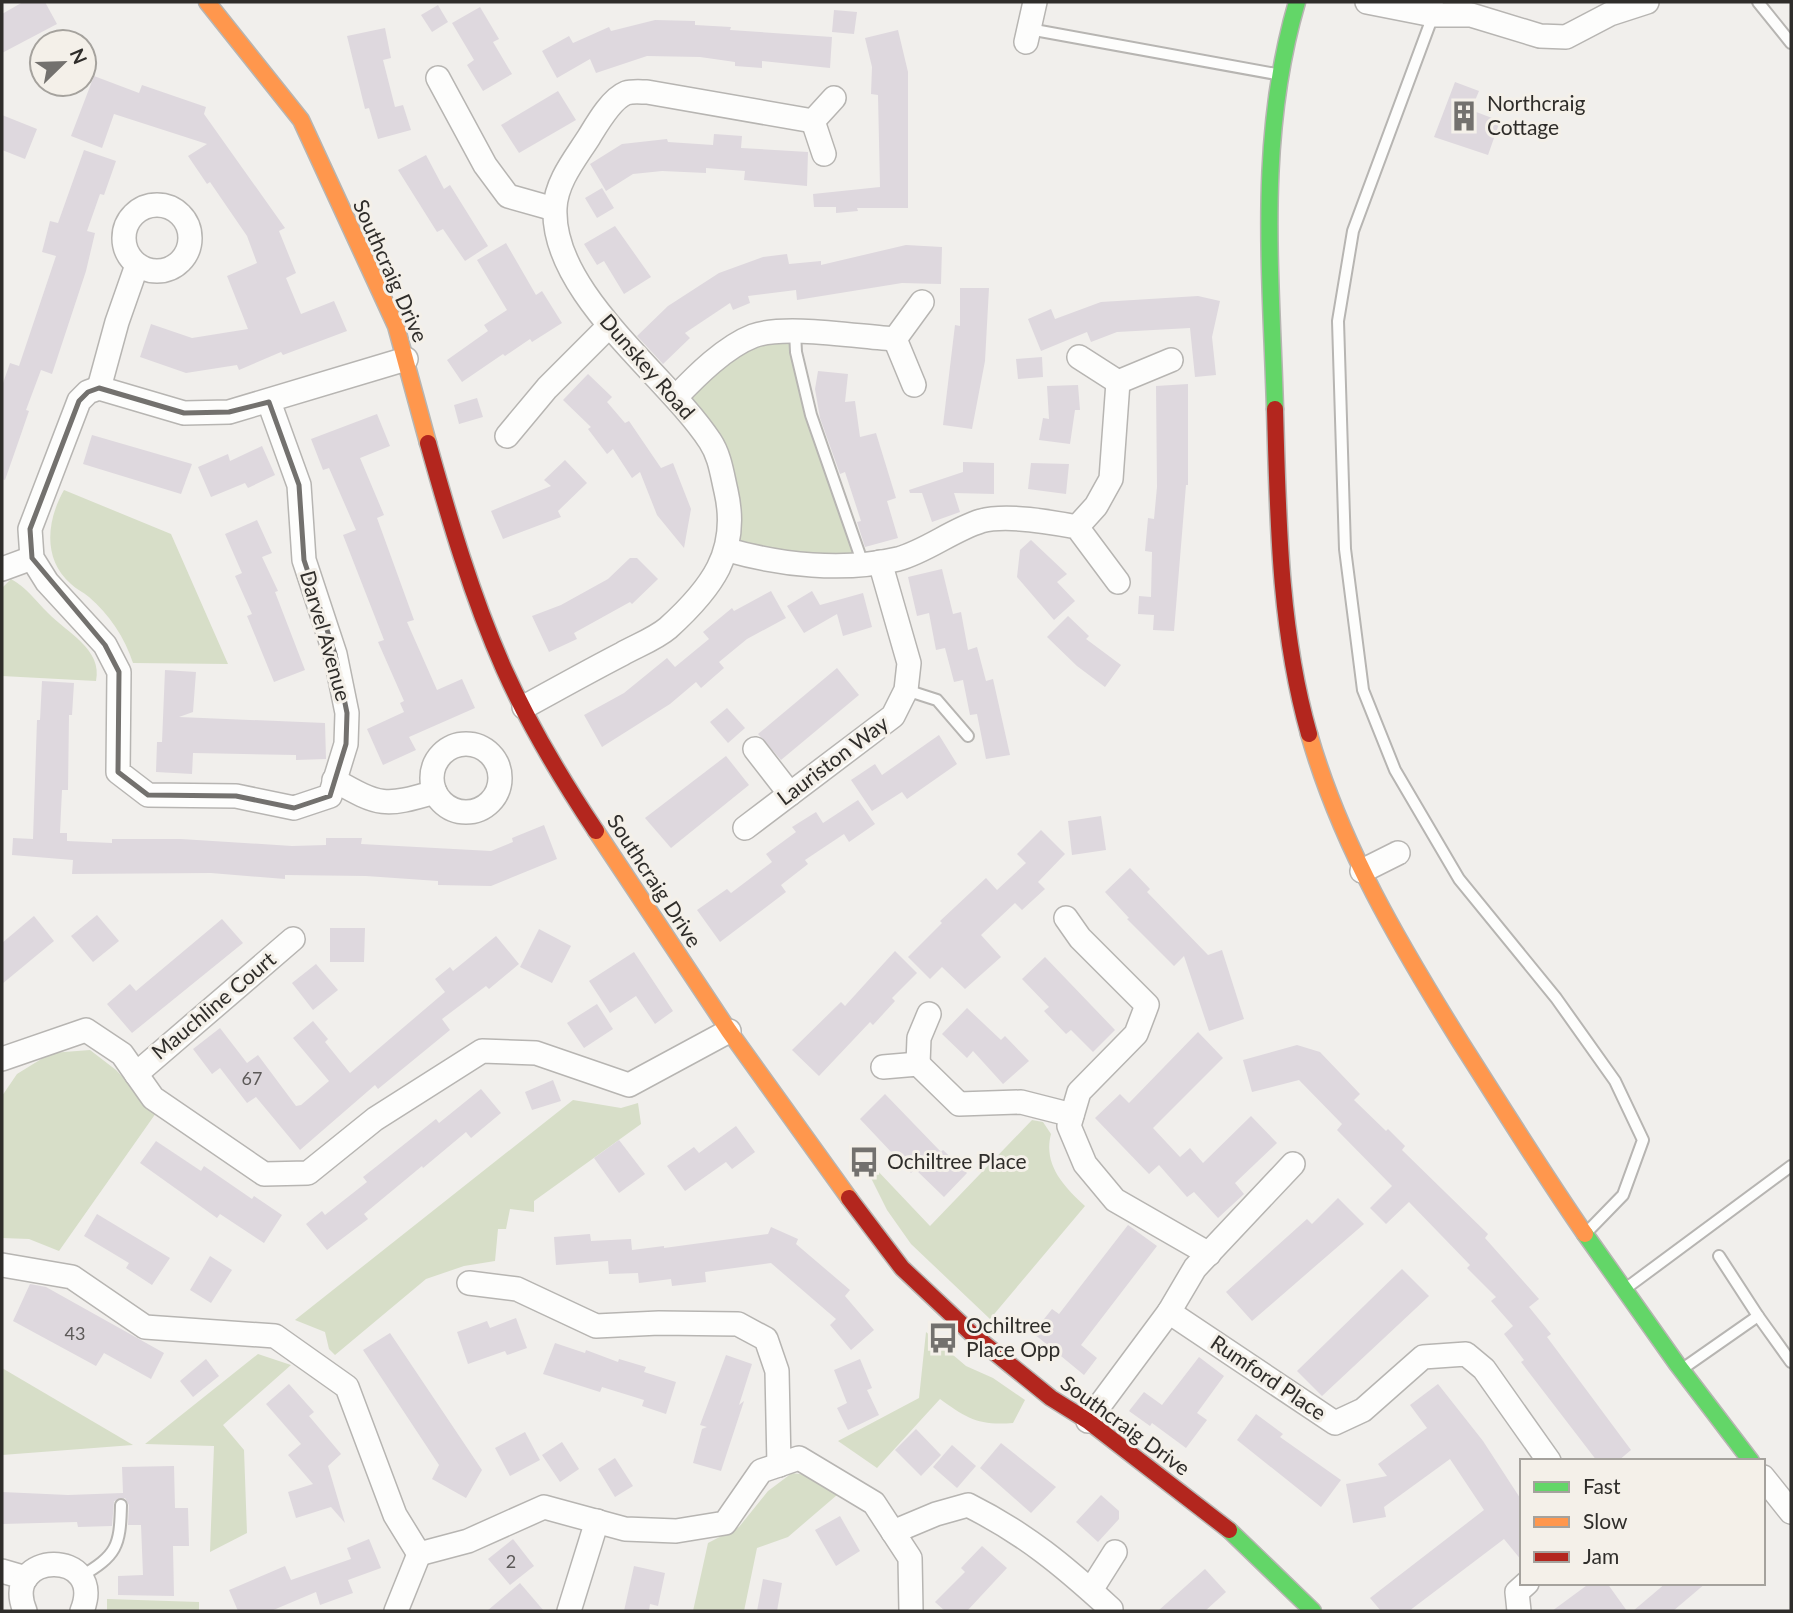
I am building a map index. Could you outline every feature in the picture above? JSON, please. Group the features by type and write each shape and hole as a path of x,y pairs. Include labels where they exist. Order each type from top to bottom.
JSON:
{"street":[{"name":"Southcraig Drive","path":"208,2 302,120 396,327 461,554 487,628 524,706 568,788 729,1031 800,1134 902,1268 972,1334 1051,1398 1088,1421 1242,1539 1313,1611"},
{"path":"1027,35 1035,2"},
{"path":"1297,2 1276,74 1269,143 1268,211 1280,539 1289,627 1303,714 1322,782 1362,871 1439,1007 1514,1129 1680,1371 1749,1459"},
{"path":"1367,2 1471,15 1540,36 1566,37 1611,14 1647,2"},
{"path":"438,78 485,165 508,197 554,209 558,187 611,106 626,93 648,92 813,121"},
{"path":"813,121 834,98"},
{"path":"813,121 824,154"},
{"name":"Dunskey Road","path":"524,706 665,630 708,588 727,550 730,509 712,443 676,397 608,327 568,260 558,234 554,209"},
{"path":"99,388 117,322 137,265"},
{"path":"895,340 922,302"},
{"path":"507,436 547,388 608,327"},
{"path":"676,397 735,346 755,335 795,332 895,340"},
{"path":"895,340 914,385"},
{"path":"1079,357 1118,382"},
{"path":"2,569 32,558 30,529 79,401 88,392 99,388 184,413 229,412 406,359"},
{"path":"1118,382 1171,360"},
{"path":"1077,527 1096,506 1111,479 1118,382"},
{"name":"Darvel Avenue","path":"32,558 47,582 105,645 119,672 118,772 148,795 236,796 294,808 330,796 346,744 347,713 335,654 304,560 299,485 269,402"},
{"path":"727,550 818,565 871,563 900,558 983,520 1042,520 1077,527 1096,548 1118,582"},
{"name":"Lauriston Way","path":"745,828 893,716 906,690 909,663 871,563"},
{"path":"755,749 790,794"},
{"path":"334,780 371,801 395,804 435,792"},
{"path":"1362,871 1398,853"},
{"path":"1066,918 1080,938 1147,1005 1136,1034 1079,1092 1069,1126 1085,1164 1115,1200 1209,1254"},
{"name":"Mauchline Court","path":"136,1074 293,939"},
{"path":"929,1014 919,1038 918,1064 959,1104 1021,1102 1072,1115"},
{"path":"2,1059 86,1030 122,1054 153,1098 264,1174 308,1173 374,1119 482,1051 536,1053 629,1085 729,1031"},
{"path":"883,1067 918,1064"},
{"path":"1088,1421 1169,1312 1195,1268 1293,1164"},
{"path":"2,1265 72,1277 145,1327 275,1336 347,1387 395,1515 419,1554"},
{"path":"469,1283 517,1289 596,1326 659,1323 738,1324 766,1339 777,1371 779,1465"},
{"name":"Rumford Place","path":"1169,1312 1335,1423 1363,1409 1423,1357 1466,1354 1484,1369 1548,1459"},
{"path":"419,1554 468,1541 544,1507 625,1529 676,1531 725,1523 761,1471 799,1458 874,1503 910,1558 911,1611"},
{"path":"1765,1480 1791,1512"},
{"path":"893,1532 936,1514 968,1505 1013,1527 1111,1609"},
{"path":"569,1611 597,1521"},
{"path":"1091,1590 1115,1552"},
{"path":"396,1611 419,1554"},
{"path":"25,1611 21,1590 26,1578 35,1569 47,1564 71,1568 80,1577 86,1588 82,1611"},
{"path":"2,1571 26,1578"},
{"path":"1519,1611 1517,1592 1525,1585"}],"lane":[{"path":"1758,2 1791,43"},
{"path":"1435,9 1353,231 1338,321 1345,550 1363,690 1395,770 1459,879 1556,998 1615,1081 1643,1140 1623,1195 1586,1233"},
{"path":"1027,35 1276,74"},
{"path":"795,332 796,352 811,415 871,563"},
{"path":"906,690 937,700 968,736"},
{"path":"1623,1290 1791,1166"},
{"path":"1719,1256 1791,1362"},
{"path":"1680,1371 1758,1316"},
{"path":"80,1577 106,1562 120,1542 121,1505"}],"highlighted area":[{"path":"99,388 184,413 229,412 269,402 299,485 304,560 335,654 347,713 346,744 330,796 294,808 236,796 148,795 118,772 119,672 105,645 32,558 30,529 79,401 88,392"}],"green space":[{"path":"793,336 858,561 730,547 734,507 680,397 736,349"},
{"path":"64,490 171,534 228,664 133,663 126,645 110,619 89,597 71,584 55,563 50,539 51,526"},
{"path":"11,579 89,650 97,670 96,681 2,676 2,588"},
{"path":"90,1050 116,1070 156,1113 59,1251 29,1239 2,1238 2,1096 17,1074 51,1053"},
{"path":"573,1100 621,1108 638,1103 641,1124 534,1201 534,1212 510,1209 506,1229 498,1229 495,1261 464,1266 426,1279 335,1355 329,1349 325,1332 295,1320"},
{"path":"1032,1120 1043,1122 1051,1134 1049,1145 1052,1165 1069,1191 1085,1206 990,1319 911,1244 887,1210 869,1174 875,1168 930,1226"},
{"path":"926,1332 966,1366 993,1378 1025,1400 1013,1423 1001,1424 973,1419 940,1399 877,1468 838,1441 919,1398"},
{"path":"258,1354 291,1365 223,1425 244,1450 247,1533 210,1552 214,1446 145,1444"},
{"path":"2,1368 133,1445 2,1455"},
{"path":"792,1473 807,1475 837,1495 788,1537 757,1548 744,1611 693,1611 708,1543 739,1527 768,1491"},
{"path":"107,1599 199,1602 199,1611 107,1611"}],"building":[{"path":"23,2 45,2 57,24 49,28 28,28 28,39 2,53 2,14"},
{"path":"438,5 448,22 432,32 421,15"},
{"path":"480,7 499,39 493,42 512,74 483,91 467,65 474,60 452,23"},
{"path":"834,10 857,12 854,34 832,32"},
{"path":"655,20 695,21 695,25 731,27 730,30 832,37 830,68 762,61 762,68 735,66 735,62 700,57 647,56 596,73 590,59 557,78 542,51 569,36 573,43 609,27 611,31"},
{"path":"385,28 391,58 383,60 395,107 403,105 411,130 378,139 369,108 365,109 347,36"},
{"path":"898,30 908,72 908,208 857,208 858,211 836,213 836,207 814,207 813,194 880,187 878,95 871,94 872,67 865,38"},
{"path":"98,78 139,93 142,85 206,107 204,114 285,228 279,231 296,273 286,278 301,314 334,301 347,331 283,355 281,352 239,370 237,365 186,373 140,357 151,324 192,338 248,329 227,276 257,263 247,236 210,182 207,184 188,156 207,144 114,114 102,148 71,136 86,98 98,98"},
{"name":"Northcraig Cottage","path":"1455,82 1479,91 1471,110 1500,121 1488,155 1434,137"},
{"path":"558,91 576,120 519,153 501,125"},
{"path":"2,115 37,129 25,159 2,150"},
{"path":"714,134 742,136 741,148 808,152 807,186 744,180 745,171 706,168 706,173 662,171 633,174 606,191 590,164 622,144 667,139 668,142 713,145"},
{"path":"84,150 116,161 104,195 100,194 87,231 95,233 86,271 52,374 41,370 5,480 2,479 2,386 10,363 19,366 56,256 42,252 50,221 58,223"},
{"path":"426,155 444,189 450,185 488,246 465,261 443,229 437,232 398,170"},
{"path":"602,188 614,208 597,218 585,198"},
{"path":"615,226 651,277 624,294 604,261 597,265 584,244"},
{"path":"506,243 536,295 542,291 562,323 532,342 530,339 505,356 503,354 462,382 447,360 488,331 484,325 507,310 477,260"},
{"path":"906,245 942,247 941,284 902,283 797,300 796,290 748,296 750,303 733,310 730,303 685,333 690,338 663,364 637,336 668,306 719,273 763,257 787,254 789,264 821,261 821,265"},
{"path":"960,288 989,288 985,361 972,429 943,425 955,325 960,326"},
{"path":"1198,296 1220,301 1212,337 1216,375 1195,377 1190,328 1117,332 1091,342 1087,332 1041,351 1028,319 1051,309 1055,319 1101,302"},
{"path":"1042,357 1043,377 1018,379 1016,359"},
{"path":"818,371 848,374 845,402 855,401 860,437 876,433 896,498 887,501 898,538 865,547 857,522 861,521 845,472 840,474 820,418 815,389"},
{"path":"588,374 612,397 607,402 625,423 629,421 661,468 673,463 691,509 684,548 657,515 640,472 632,478 613,449 607,454 588,429 591,427 563,400"},
{"path":"1188,384 1188,485 1174,631 1153,630 1154,615 1138,614 1139,596 1151,597 1152,552 1145,551 1148,518 1154,519 1157,487 1156,386"},
{"path":"1078,385 1080,410 1075,410 1070,444 1039,440 1043,418 1049,419 1047,386"},
{"path":"477,398 483,417 459,424 454,405"},
{"path":"377,414 390,446 360,458 384,515 377,518 414,620 407,622 437,690 462,679 475,708 409,737 416,750 383,765 367,729 404,712 400,703 404,701 378,642 384,640 343,535 356,530 329,468 323,470 311,439"},
{"path":"92,435 192,464 181,494 83,464"},
{"path":"262,446 275,475 248,488 245,483 211,497 198,467 228,454 230,461"},
{"path":"565,460 587,483 558,511 561,517 503,539 491,511 551,486 544,480"},
{"path":"963,462 994,463 994,494 954,493 960,512 932,522 922,493 910,493 909,490 963,472"},
{"path":"1031,463 1069,464 1066,494 1028,489"},
{"path":"257,520 272,553 262,557 278,591 275,592 305,670 274,682 247,616 252,614 235,576 242,573 225,534"},
{"path":"1031,540 1067,574 1057,582 1075,601 1054,620 1017,577 1020,550"},
{"path":"630,558 637,558 658,579 632,604 630,602 574,633 577,639 549,652 532,616 561,605 608,579"},
{"path":"942,569 953,614 961,612 968,650 977,647 986,681 993,679 1010,755 986,759 977,714 970,715 963,680 954,682 945,648 936,650 929,613 917,616 908,577"},
{"path":"771,591 786,618 747,639 719,662 724,668 701,688 696,682 670,704 602,747 584,715 624,693 667,658 675,667 709,639 703,632 732,608 734,611"},
{"path":"812,591 820,605 863,593 872,627 843,636 837,614 804,633 787,606"},
{"path":"1068,616 1089,636 1086,639 1121,665 1105,687 1077,666 1047,637"},
{"path":"837,668 859,695 781,760 758,734"},
{"path":"165,670 196,672 193,712 179,717 325,723 326,759 296,760 296,755 193,753 192,774 156,772 157,742 162,742"},
{"path":"42,681 74,683 72,715 69,715 68,790 62,790 60,833 67,833 67,841 112,843 112,839 181,839 292,846 326,845 326,838 362,838 361,844 491,851 513,842 512,838 544,825 557,859 491,886 438,885 438,881 366,876 285,875 285,879 211,873 72,874 73,860 12,855 13,838 33,839 37,720 40,720"},
{"path":"727,708 745,728 728,743 710,722"},
{"path":"939,735 957,764 907,799 902,792 872,811 851,780 875,764 882,775"},
{"path":"726,756 749,785 671,848 645,818"},
{"path":"858,800 875,824 849,842 844,834 805,860 808,864 781,885 786,892 720,942 697,910 727,889 731,893 772,862 766,854 796,832 792,827 816,812 823,823"},
{"path":"1101,816 1106,850 1072,855 1068,821"},
{"path":"1041,830 1065,854 1038,882 1045,889 1022,910 1015,903 981,935 1001,957 965,989 942,967 930,979 908,957 942,923 940,921 986,878 997,890 1026,863 1017,854"},
{"path":"1130,868 1150,889 1147,892 1208,955 1222,950 1244,1019 1209,1031 1184,956 1174,966 1127,919 1129,918 1105,892"},
{"path":"97,915 119,941 93,962 71,936"},
{"path":"34,916 54,941 2,984 2,943"},
{"path":"222,919 243,943 132,1033 107,1004 130,984 136,991"},
{"path":"330,928 365,928 364,962 330,962"},
{"path":"539,929 571,946 552,983 520,967"},
{"path":"496,936 519,964 489,989 486,986 442,1019 450,1030 378,1089 375,1085 300,1150 256,1097 247,1103 220,1068 212,1074 193,1049 220,1028 247,1063 258,1055 296,1106 301,1105 329,1081 293,1038 313,1021 328,1039 325,1042 350,1073 445,992 435,979 450,967 453,971"},
{"path":"895,951 917,973 892,998 895,1001 873,1025 870,1022 819,1076 792,1050 841,1002 845,1006"},
{"path":"634,952 673,1011 655,1024 636,996 610,1013 589,981"},
{"path":"1045,957 1115,1030 1093,1052 1071,1030 1066,1034 1044,1011 1049,1007 1022,979"},
{"path":"316,964 338,990 313,1010 292,983"},
{"path":"597,1004 613,1029 584,1048 567,1023"},
{"path":"967,1008 1001,1040 1005,1036 1029,1061 1003,1084 973,1051 967,1058 942,1034"},
{"path":"1198,1032 1223,1058 1153,1128 1180,1157 1190,1148 1203,1163 1251,1116 1277,1143 1235,1183 1244,1194 1218,1218 1194,1192 1187,1197 1159,1165 1149,1174 1095,1118 1120,1094 1129,1103"},
{"path":"1297,1045 1320,1052 1360,1094 1354,1100 1405,1146 1402,1150 1488,1234 1485,1238 1539,1299 1529,1307 1551,1334 1547,1337 1631,1450 1620,1459 1595,1459 1521,1362 1524,1360 1504,1334 1513,1326 1491,1301 1496,1297 1467,1268 1470,1265 1409,1202 1386,1224 1370,1208 1392,1186 1337,1130 1342,1124 1299,1080 1252,1092 1243,1060"},
{"path":"553,1080 561,1101 532,1110 525,1092"},
{"path":"481,1089 501,1113 471,1138 466,1132 423,1168 422,1166 364,1214 368,1219 327,1250 306,1224 322,1211 325,1215 367,1182 363,1177 436,1119 439,1123"},
{"path":"885,1094 941,1152 943,1150 967,1173 944,1197 915,1169 911,1173 860,1119"},
{"path":"736,1126 755,1152 732,1169 726,1162 685,1191 667,1166 694,1147 699,1153"},
{"path":"619,1140 645,1174 619,1193 594,1158"},
{"path":"156,1141 201,1171 204,1166 252,1199 254,1196 282,1215 264,1243 220,1214 217,1218 140,1163"},
{"path":"1338,1198 1364,1224 1252,1321 1226,1292 1307,1219 1312,1224"},
{"path":"97,1214 170,1258 152,1285 126,1268 129,1263 84,1236"},
{"path":"1128,1225 1157,1246 1081,1345 1097,1358 1084,1375 1033,1333 1052,1309 1059,1314"},
{"path":"771,1227 798,1239 796,1244 850,1290 845,1296 874,1330 851,1350 830,1325 836,1319 771,1263 705,1272 706,1282 672,1286 671,1279 639,1283 638,1273 609,1274 608,1261 556,1265 554,1237 590,1234 591,1241 631,1239 632,1250 768,1234"},
{"path":"210,1256 232,1270 211,1303 190,1290"},
{"path":"1402,1269 1429,1296 1322,1396 1297,1371"},
{"path":"30,1284 46,1287 164,1353 151,1379 104,1353 96,1366 13,1321"},
{"path":"516,1318 527,1348 507,1355 505,1351 468,1364 457,1332 487,1321 490,1328"},
{"path":"390,1333 482,1470 466,1498 432,1479 439,1465 363,1350"},
{"path":"555,1343 585,1353 586,1350 618,1362 619,1359 646,1367 644,1372 676,1382 666,1414 642,1406 644,1400 602,1387 600,1392 543,1374"},
{"path":"726,1355 752,1364 739,1405 744,1401 721,1471 693,1463 702,1429 707,1427 700,1425"},
{"path":"1199,1357 1224,1376 1197,1413 1207,1420 1186,1448 1152,1423 1150,1426 1129,1411 1144,1392 1162,1405"},
{"path":"206,1359 219,1376 193,1397 180,1381"},
{"path":"860,1359 872,1388 867,1390 879,1415 848,1430 837,1408 847,1403 834,1370"},
{"path":"289,1384 314,1412 309,1416 341,1454 328,1466 345,1523 331,1507 296,1518 288,1492 313,1484 288,1455 301,1444 266,1404"},
{"path":"1438,1384 1483,1441 1520,1498 1520,1559 1504,1539 1409,1611 1381,1611 1370,1598 1484,1510 1450,1459 1384,1507 1386,1517 1353,1523 1346,1484 1387,1476 1378,1464 1427,1428 1410,1405"},
{"path":"1256,1414 1283,1434 1280,1437 1341,1480 1321,1507 1237,1440"},
{"path":"916,1429 941,1455 921,1476 895,1450"},
{"path":"525,1432 540,1460 510,1476 495,1448"},
{"path":"562,1442 579,1469 560,1482 542,1455"},
{"path":"1001,1443 1056,1487 1031,1513 980,1468"},
{"path":"952,1445 976,1466 957,1488 933,1467"},
{"path":"615,1458 633,1486 615,1497 598,1469"},
{"path":"174,1466 175,1508 188,1508 189,1546 173,1546 174,1596 118,1595 118,1576 143,1575 141,1525 128,1525 129,1505 125,1498 114,1501 112,1526 78,1527 77,1522 2,1524 2,1492 68,1495 123,1493 122,1467"},
{"path":"1101,1495 1119,1511 1119,1519 1098,1542 1076,1522"},
{"path":"840,1516 860,1551 836,1566 815,1530"},
{"path":"369,1539 381,1568 348,1580 353,1593 320,1605 316,1592 271,1611 238,1611 229,1590 285,1566 291,1580 351,1559 347,1548"},
{"path":"513,1539 534,1566 510,1585 488,1559"},
{"path":"982,1546 1007,1568 967,1611 945,1611 935,1602 965,1572 961,1568"},
{"path":"634,1566 665,1573 658,1606 650,1604 649,1611 624,1611"},
{"path":"1205,1569 1226,1592 1205,1611 1158,1611"},
{"path":"763,1579 782,1583 777,1611 757,1611"},
{"path":"520,1583 544,1611 487,1611"},
{"path":"1587,1585 1608,1585 1627,1611 1552,1611"},
{"path":"1664,1585 1704,1585 1673,1611 1633,1611"}],"traffic: fast":[{"path":"1275,409 1270,255 1271,154 1284,53 1297,2"},
{"path":"1585,1234 1677,1364 1749,1459"},
{"path":"1229,1530 1313,1611"}],"traffic: slow":[{"path":"207,2 301,120 396,326 428,443"},
{"path":"1309,734 1338,816 1374,894 1461,1043 1585,1234"},
{"path":"596,831 729,1031 849,1198"}],"traffic: jam":[{"path":"1275,409 1279,532 1286,614 1291,654 1309,734"},
{"path":"428,443 471,586 492,642 524,711 596,831"},
{"path":"849,1198 902,1268 972,1334 1051,1398 1088,1421 1229,1530"}],"place":[{"name":"Northcraig Cottage","path":"1464,116"},
{"name":"Ochiltree Place","path":"864,1162"},
{"name":"Ochiltree Place Opp","path":"943,1338"}]}
